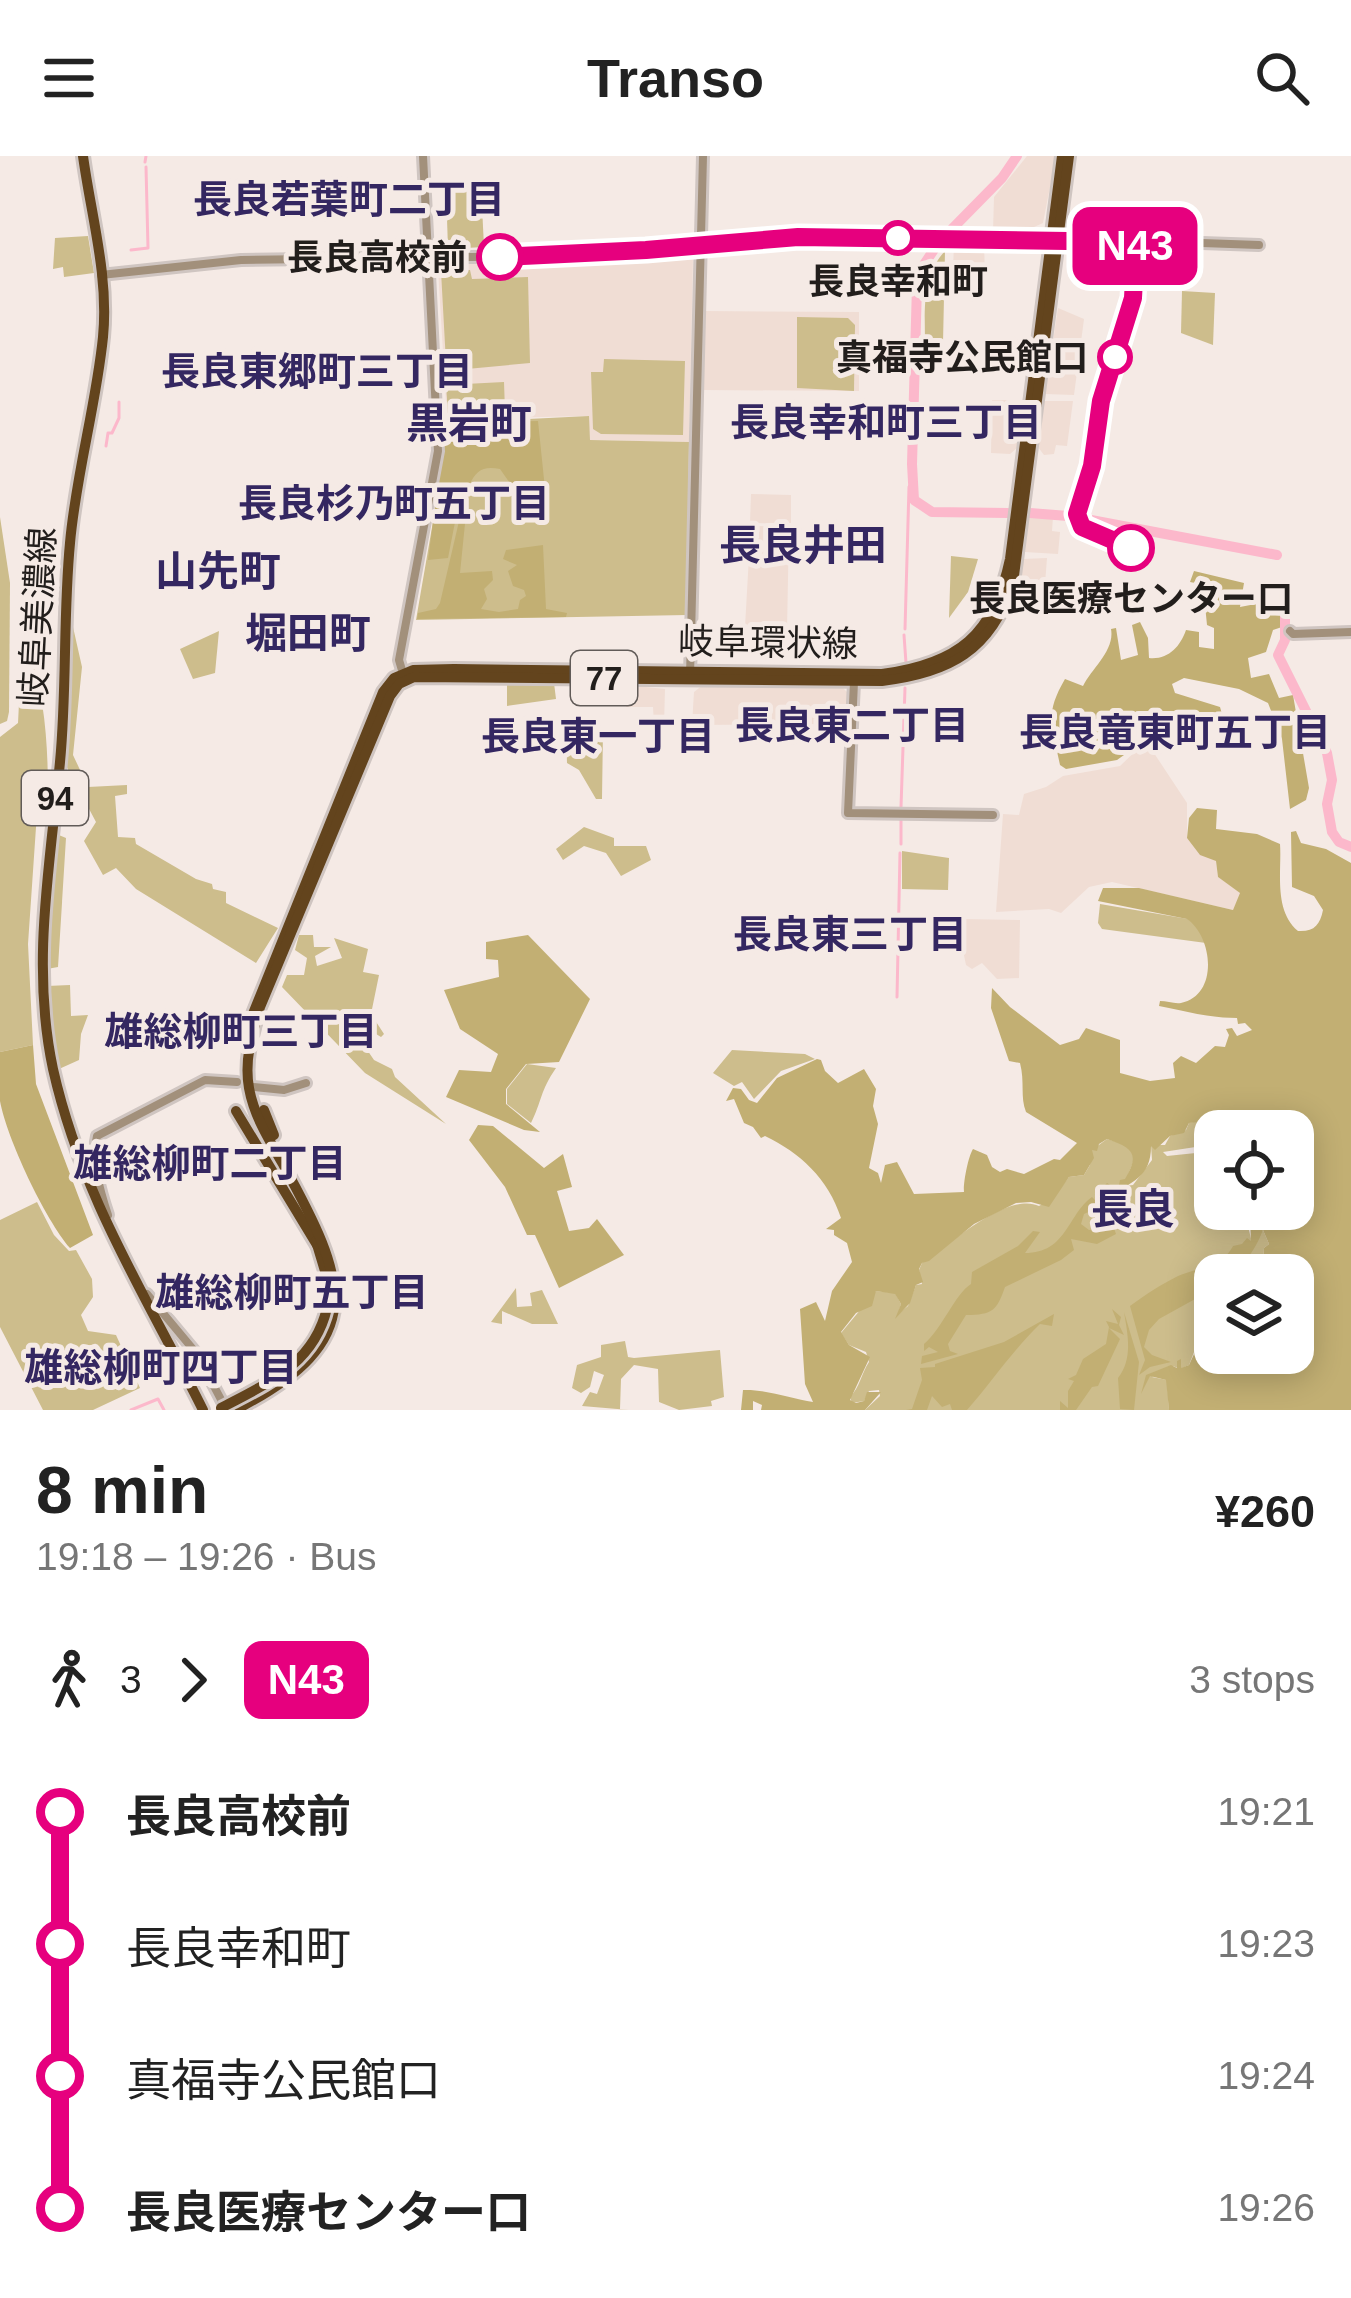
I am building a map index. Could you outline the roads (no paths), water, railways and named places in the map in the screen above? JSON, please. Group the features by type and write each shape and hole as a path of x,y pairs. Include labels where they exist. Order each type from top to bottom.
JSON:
{"main road":[{"name":"岐阜美濃線","path":"83,156 101,275 104,337 68,555 64,704 42,947 43,1006 54,1071 109,1233 203,1410"},
{"name":"岐阜環状線","path":"690,676 854,682 917,677 939,670 975,647 1005,604 1017,559 1065,156"},
{"name":"岐阜環状線","path":"404,677 882,674 916,670 946,658 981,630 999,601 1010,559 1055,238"},
{"path":"323,1249 254,1107 248,1052 260,1007 390,696 404,677"},
{"path":"225,1409 303,1357 330,1310 325,1232 264,1110"},
{"path":"236,1111 323,1249"}],"street":[{"path":"404,677 399,660 438,451 423,156"},
{"path":"690,676 703,156"},
{"path":"101,275 241,260 554,256 798,237 1259,245"},
{"path":"1291,631 1351,632"},
{"path":"854,682 848,813 994,815"},
{"path":"109,1233 111,1222 97,1167 97,1136 205,1080 237,1082"},
{"path":"253,1087 284,1090 307,1083"},
{"path":"132,1281 197,1354 225,1409"}],"waterway":[{"path":"145,162 146,156"},
{"path":"948,233 1017,156"},
{"path":"131,250 148,248 146,167"},
{"path":"937,245 917,285 914,500 932,512 1008,513"},
{"path":"106,446 108,433 119,418 119,402"},
{"path":"905,629 912,483"},
{"path":"1030,513 1068,516"},
{"path":"1091,520 1277,555"},
{"path":"1285,611 1285,640 1278,655 1327,753 1332,832 1351,847"},
{"path":"904,635 906,663"},
{"path":"901,807 905,688"},
{"path":"901,817 901,844"},
{"path":"897,997 900,853"},
{"path":"131,1410 158,1399 164,1410"}],"place":[{"name":"長良幸和町","path":"898,238"},
{"name":"長良高校前","path":"500,257"},
{"name":"真福寺公民館口","path":"1115,357"},
{"name":"長良医療センター口","path":"1131,548"}],"district":[{"name":"長良若葉町二丁目","path":"349,199"},
{"name":"長良東郷町三丁目","path":"317,371"},
{"name":"長良幸和町三丁目","path":"886,422"},
{"name":"黒岩町","path":"469,423"},
{"name":"長良杉乃町五丁目","path":"394,503"},
{"name":"長良井田","path":"803,545"},
{"name":"山先町","path":"218,571"},
{"name":"堀田町","path":"308,633"},
{"name":"長良東二丁目","path":"852,725"},
{"name":"長良竜東町五丁目","path":"1175,732"},
{"name":"長良東一丁目","path":"598,736"},
{"name":"長良東三丁目","path":"850,934"},
{"name":"雄総柳町三丁目","path":"241,1031"},
{"name":"雄総柳町二丁目","path":"210,1163"},
{"name":"長良","path":"1133,1209"},
{"name":"雄総柳町五丁目","path":"292,1292"},
{"name":"雄総柳町四丁目","path":"161,1367"}]}
